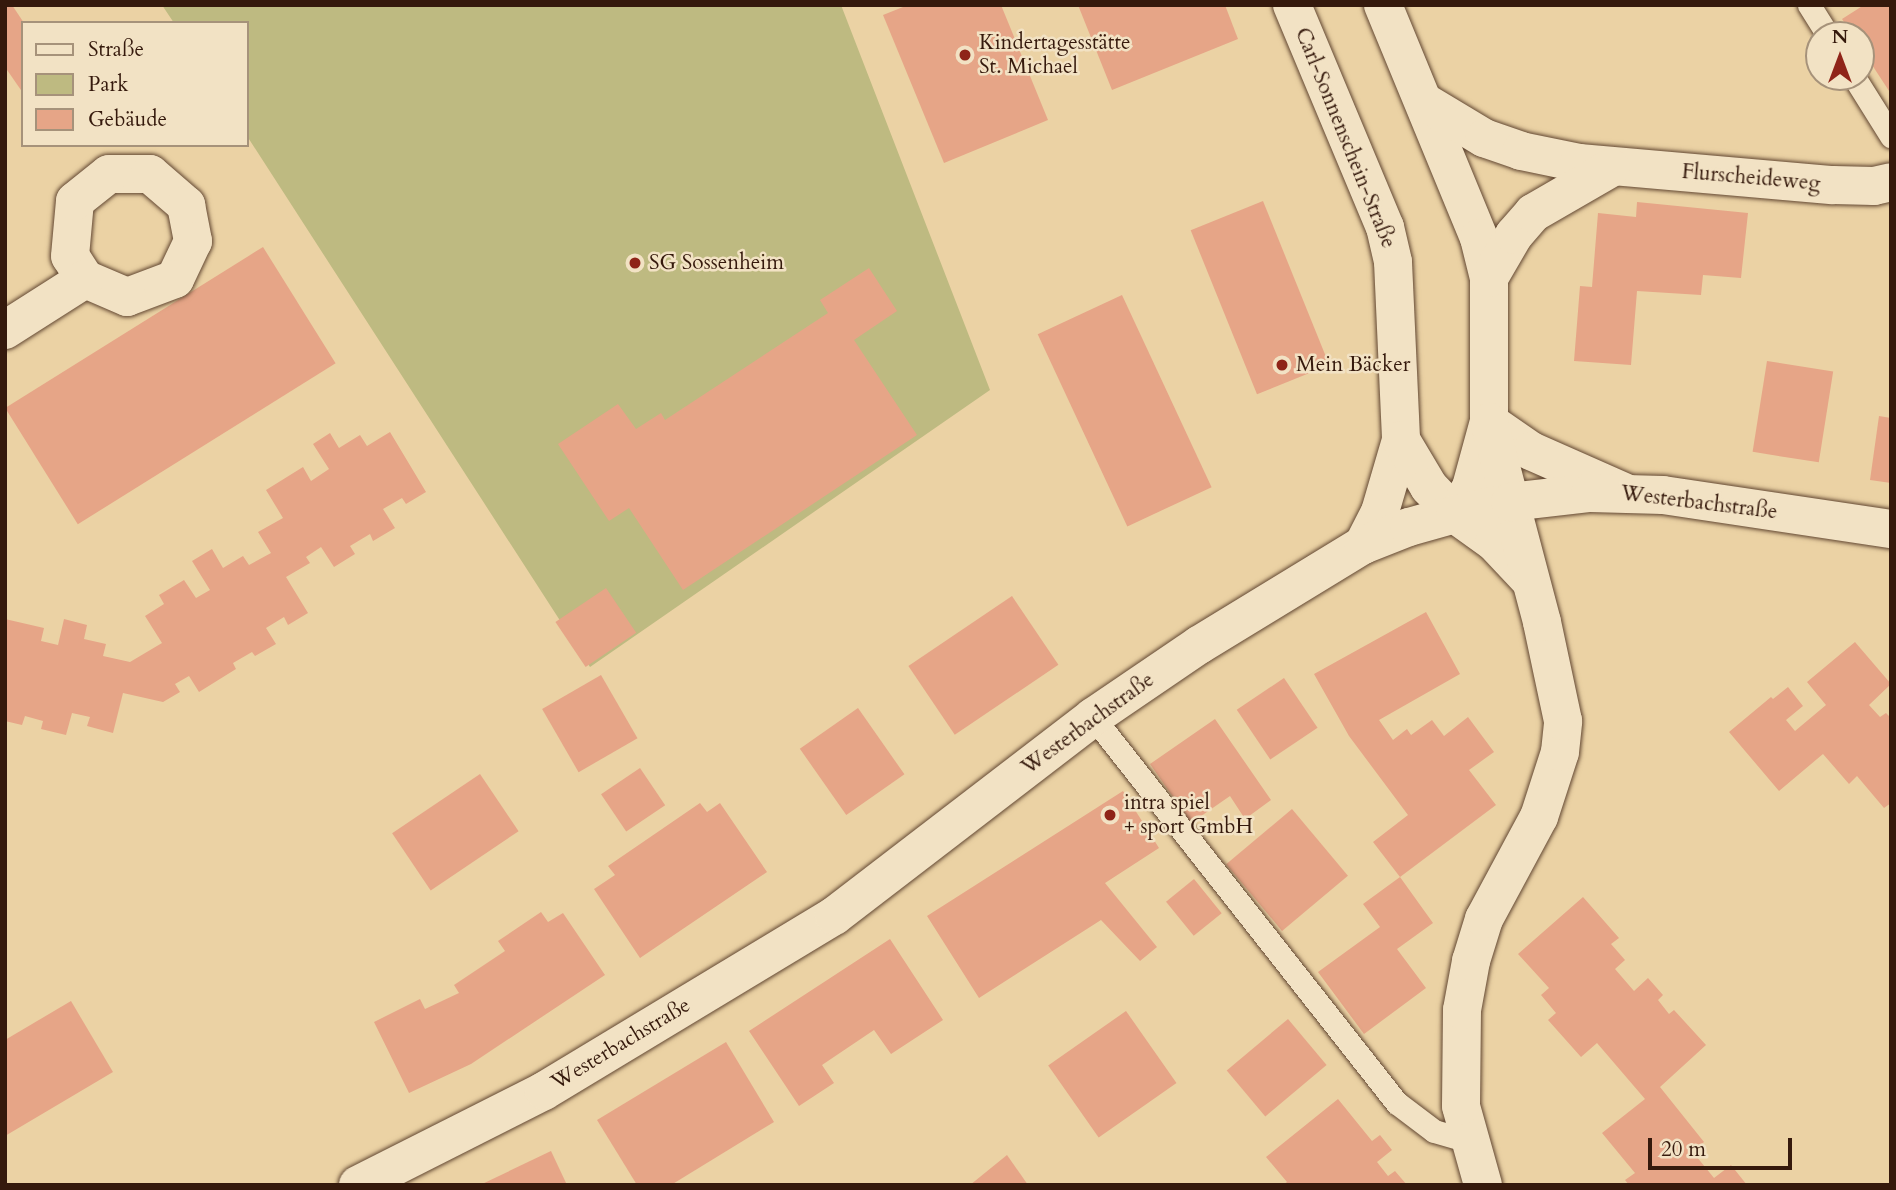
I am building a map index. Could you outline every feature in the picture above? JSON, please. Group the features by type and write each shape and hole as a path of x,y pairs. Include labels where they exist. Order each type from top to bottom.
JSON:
{"street":[{"name":"Carl-Sonnenschein-Straße","path":"1292,5 1390,244 1397,321 1401,440 1380,512 1363,545"},
{"path":"1383,5 1426,103 1479,238 1489,278 1489,422 1559,691 1563,721 1560,752 1539,817 1484,919 1471,961 1462,1010 1461,1106 1483,1185"},
{"name":"Flurscheideweg","path":"1426,103 1484,138 1509,147 1611,168 1833,185 1891,182"},
{"path":"1489,278 1514,235 1533,213 1611,168"},
{"path":"5,330 85,279"},
{"path":"1489,422 1531,451 1624,492"},
{"path":"1455,514 1471,486 1489,422"},
{"name":"Carl-Sonnenschein-Straße","path":"1401,440 1429,486 1455,514 1494,542 1531,582"},
{"name":"Westerbachstraße","path":"358,1185 544,1091 834,916 1093,717 1199,645 1363,545 1409,527 1510,502 1558,495 1624,492 1729,504 1891,529"}],"lane":[{"path":"1810,5 1820,21"},
{"path":"1863,91 1891,136"},
{"path":"1093,717 1397,1103 1434,1132 1469,1141"}],"green space":[{"name":"SG Sossenheim","path":"162,5 841,5 990,390 590,667 248,138 248,21 173,21"}],"building":[{"path":"5,5 12,5 23,21 21,90 5,67"},
{"path":"908,5 1001,5 1048,120 944,163 883,15"},
{"path":"1078,5 1225,5 1238,39 1112,90"},
{"path":"1864,5 1891,5 1891,94 1875,69 1875,21 1842,19"},
{"path":"1263,201 1329,365 1257,394 1191,230"},
{"path":"1637,202 1748,213 1741,278 1703,275 1701,295 1637,291 1631,365 1574,361 1580,286 1592,287 1598,213 1636,217"},
{"path":"263,247 336,363 78,524 5,408"},
{"path":"869,268 897,311 854,340 917,435 683,590 629,508 609,521 558,444 618,404 636,429 661,413 665,420 828,313 820,300"},
{"path":"1122,295 1212,487 1127,526 1038,334"},
{"path":"1767,361 1833,371 1819,462 1753,452"},
{"path":"1879,416 1891,418 1891,483 1870,480"},
{"path":"390,432 426,492 406,504 402,498 383,509 395,528 373,541 370,534 350,546 355,554 334,567 321,547 306,557 310,563 286,577 308,613 288,625 284,617 266,628 276,644 255,656 252,652 233,663 236,669 199,692 189,676 175,684 180,692 163,702 123,693 113,733 87,726 90,717 72,713 66,735 41,729 43,721 25,716 22,725 5,721 5,619 44,628 41,641 58,645 64,619 87,625 84,639 106,644 103,656 130,662 162,643 145,616 164,604 159,595 184,580 196,598 210,590 192,561 212,549 223,568 243,556 249,565 271,553 258,532 283,518 266,490 303,467 311,481 329,469 313,444 330,433 339,448 360,435 367,446"},
{"path":"606,588 636,633 586,667 555,622"},
{"path":"1012,596 1058,665 955,735 908,666"},
{"path":"1426,612 1460,674 1379,720 1393,740 1407,729 1411,735 1432,720 1444,736 1468,717 1494,752 1469,770 1496,805 1400,877 1373,842 1408,815 1349,736 1314,674"},
{"path":"1855,642 1891,684 1869,705 1880,717 1886,713 1891,718 1891,803 1884,808 1857,776 1849,784 1823,754 1779,791 1729,732 1771,697 1773,699 1788,687 1803,706 1786,720 1795,731 1826,705 1807,682"},
{"path":"601,675 638,738 579,772 542,709"},
{"path":"1284,678 1318,728 1270,760 1237,710"},
{"path":"858,708 904,774 846,815 800,749"},
{"path":"1215,719 1271,800 1245,819 1230,796 1191,823 1150,764"},
{"path":"640,768 665,805 626,832 601,794"},
{"path":"480,774 519,831 431,890 392,833"},
{"path":"1123,791 1159,848 1105,883 1157,947 1140,961 1101,920 979,998 927,916"},
{"path":"700,803 707,812 720,803 767,872 640,958 594,889 615,875 608,866"},
{"path":"1292,809 1348,876 1282,931 1226,864"},
{"path":"1400,877 1433,923 1397,949 1426,988 1364,1034 1318,972 1380,927 1363,904"},
{"path":"1194,879 1222,913 1194,936 1166,902"},
{"path":"1583,897 1619,938 1611,944 1625,960 1615,969 1634,991 1648,978 1663,995 1658,1000 1669,1014 1674,1010 1706,1045 1660,1087 1704,1142 1692,1151 1714,1178 1731,1165 1747,1185 1629,1185 1625,1180 1635,1173 1602,1133 1645,1099 1597,1043 1581,1057 1548,1020 1556,1013 1541,995 1549,988 1518,954"},
{"path":"541,912 548,922 563,913 605,975 471,1064 409,1093 374,1022 420,999 425,1009 459,993 454,985 505,951 498,941"},
{"path":"890,939 943,1020 891,1054 874,1030 822,1065 834,1083 799,1106 749,1031"},
{"path":"71,1001 113,1072 5,1136 5,1040"},
{"path":"1126,1011 1176,1083 1099,1138 1048,1065"},
{"path":"1288,1019 1327,1065 1265,1116 1227,1070"},
{"path":"726,1042 774,1122 671,1185 637,1185 597,1120"},
{"path":"1338,1099 1372,1141 1380,1135 1392,1150 1377,1162 1388,1176 1395,1171 1407,1185 1283,1185 1287,1182 1266,1157"},
{"path":"551,1151 567,1185 480,1185"},
{"path":"1007,1155 1028,1185 970,1185"}],"place":[{"name":"Kindertagesstätte St. Michael","path":"965,55"},
{"name":"SG Sossenheim","path":"635,263"},
{"name":"Mein Bäcker","path":"1282,365"},
{"name":"intra spiel + sport GmbH","path":"1110,815"}]}
